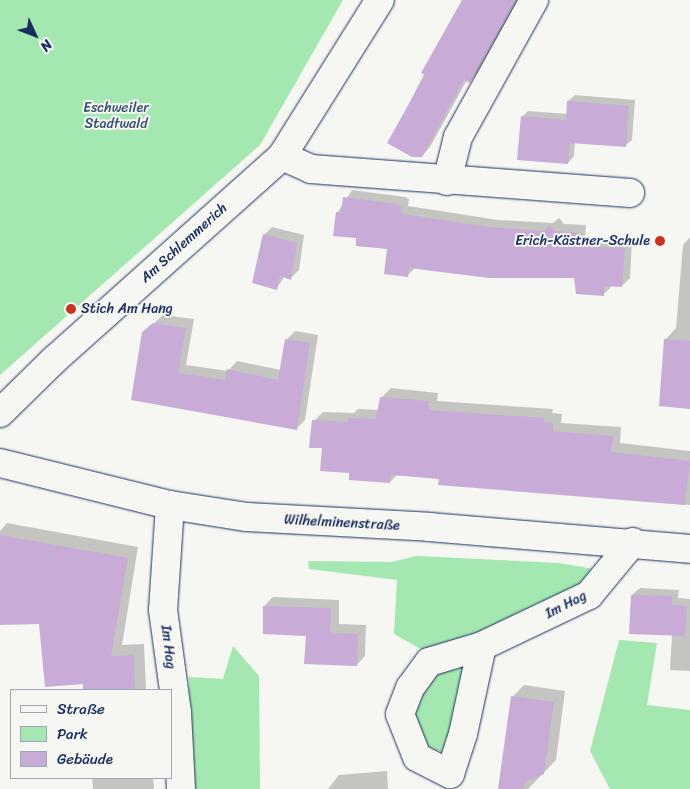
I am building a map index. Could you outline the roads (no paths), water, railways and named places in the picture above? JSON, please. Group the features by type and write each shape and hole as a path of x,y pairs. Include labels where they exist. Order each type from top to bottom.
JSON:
{"street":[{"name":"Am Schlemmerich","path":"0,413 54,360 282,156 380,0"},
{"path":"447,181 458,137 534,0"},
{"path":"282,156 311,170 630,193"},
{"name":"Wilhelminenstraße","path":"0,463 170,505 247,517 316,523 429,527 633,542 690,549"},
{"name":"Im Hag","path":"170,505 164,610 177,712 181,789"},
{"name":"Im Hag","path":"482,646 463,734 450,782 417,757 400,714 410,688 429,662 482,646 589,595 633,542"}],"place":[{"name":"Erich-Kästner-Schule","path":"660,241"},
{"name":"Stich Am Hang","path":"71,309"}],"park label":[{"name":"Eschweiler Stadtwald","path":"116,116"}]}
